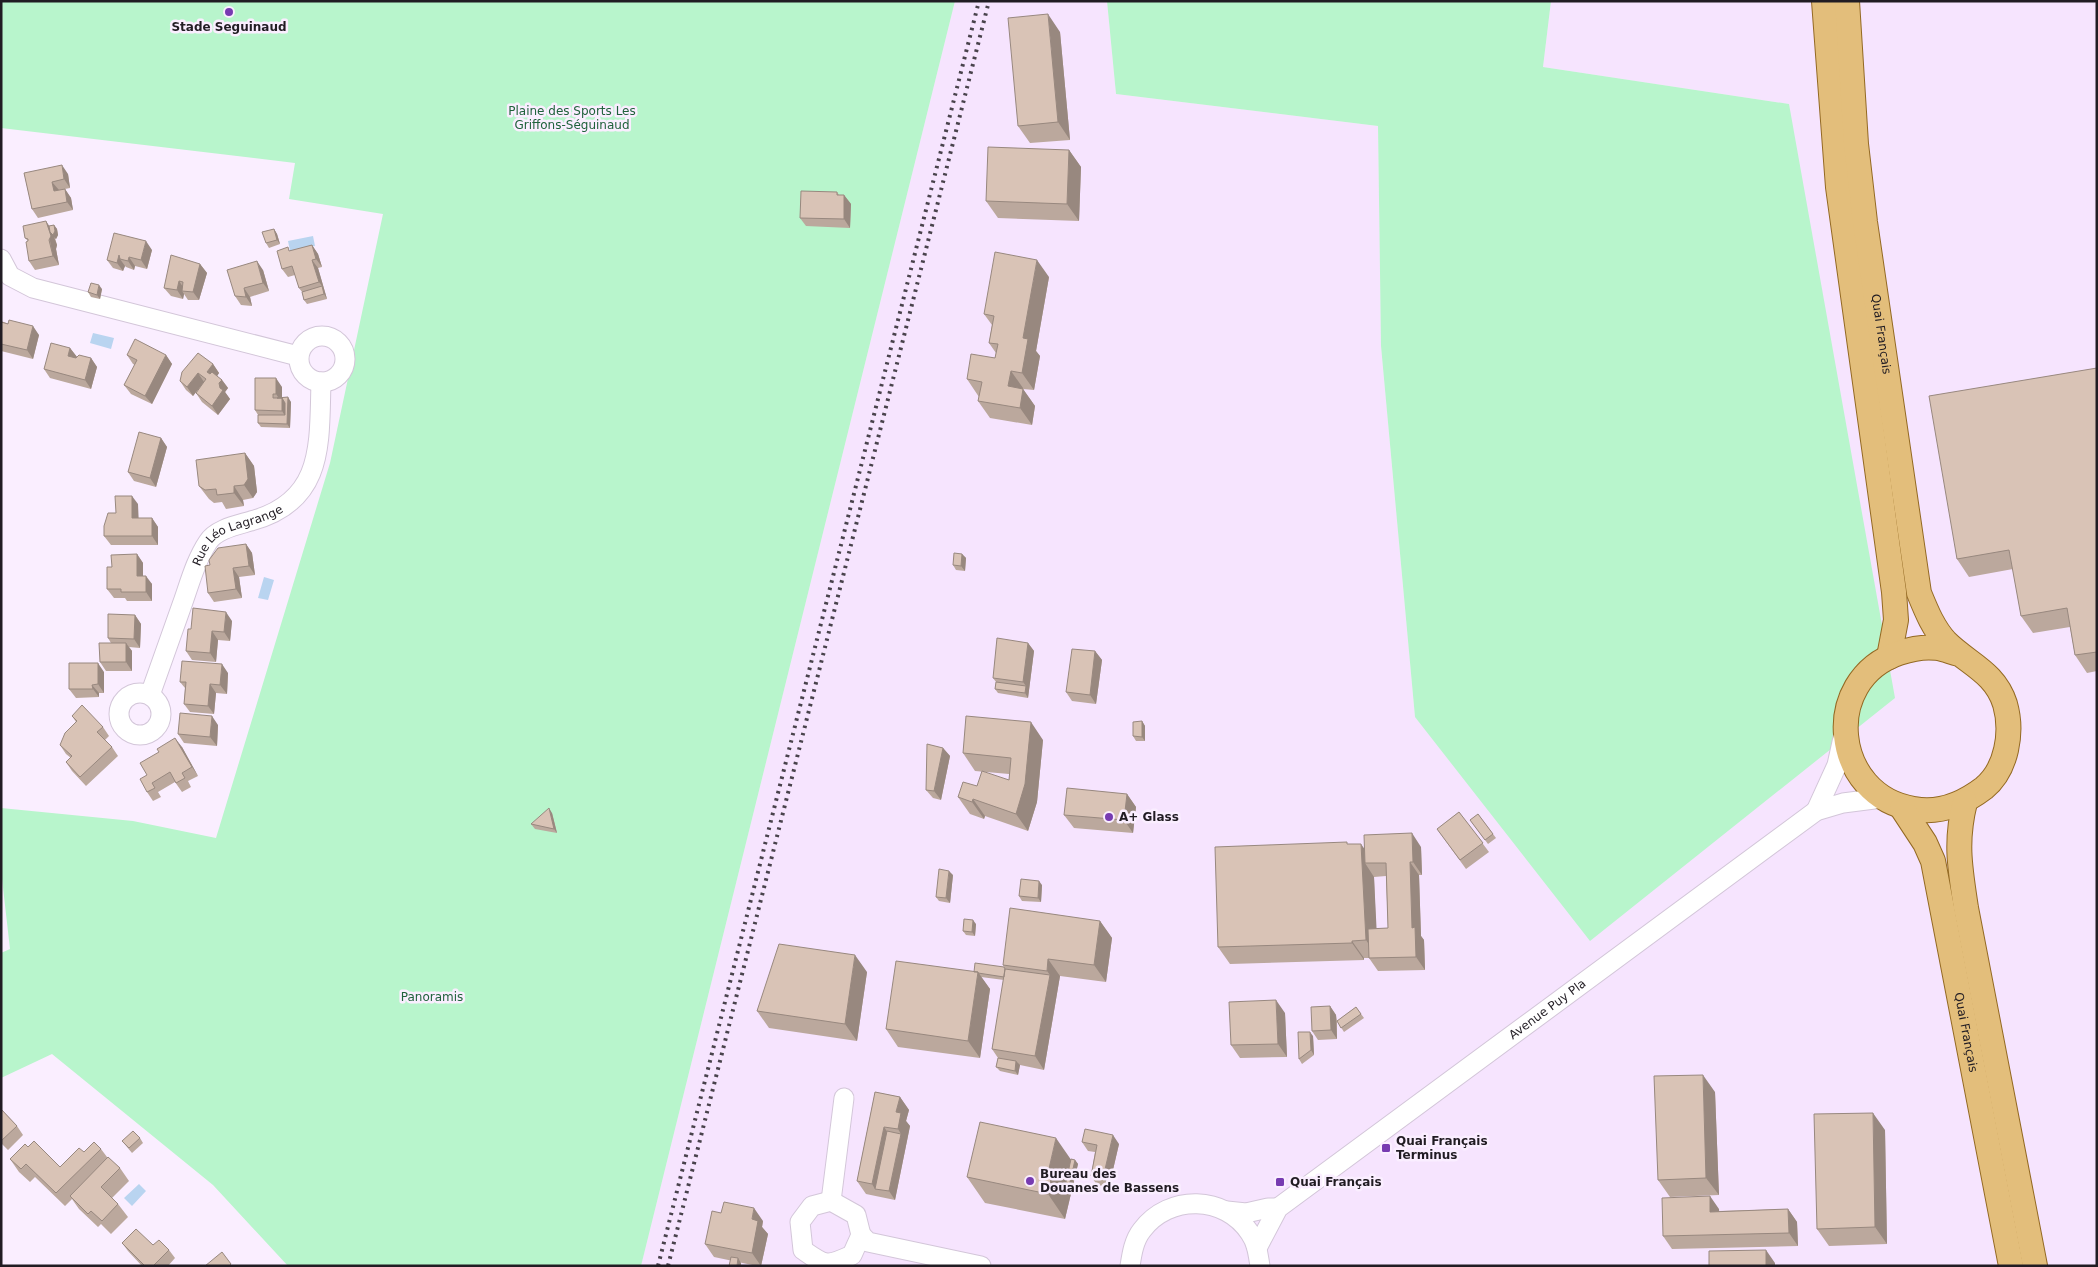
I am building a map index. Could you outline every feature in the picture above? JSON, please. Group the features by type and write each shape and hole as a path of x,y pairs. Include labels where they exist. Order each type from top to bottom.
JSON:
{"main road":[{"name":"Quai Français","path":"1824,1 1838,187 1894,592 1896,620 1889,656"},
{"name":"Quai Français","path":"1847,1 1857,154 1915,572 1919,593 1932,624 1959,654"},
{"path":"1920,648 1935,648 1959,654 1978,666 1994,683 2004,703 2009,726 2007,748 1999,768 1986,786 1965,802 1945,809 1924,811 1892,803 1863,781 1850,759 1844,733 1847,710 1855,688 1870,670 1889,656 1920,648"},
{"name":"Quai Français","path":"1965,802 1959,824 1958,838 1962,883 2035,1266"},
{"name":"Quai Français","path":"1892,803 1925,843 1934,861 2012,1266"}],"street":[{"path":"1,259 10,276 33,288 298,356"},
{"path":"326,336 340,343 345,358 341,372 335,378 320,382 306,377 298,364 298,356 300,348 311,337 326,336"},
{"name":"Rue Léo Lagrange","path":"150,695 197,562 209,540 231,526 257,519 282,507 301,491 314,469 319,446 320,382"},
{"name":"Avenue Puy Pla","path":"1816,810 1837,765 1844,733"},
{"name":"Avenue Puy Pla","path":"1259,1257 1278,1208 1816,810 1843,803 1892,803"},
{"path":"831,1201 844,1098"},
{"path":"861,1235 852,1255 833,1264 823,1265 803,1250 800,1222 812,1206 831,1201 856,1214 861,1235 868,1242 982,1266"},
{"path":"1130,1266 1132,1250 1142,1230 1157,1215 1176,1206 1198,1203 1227,1211 1245,1227 1259,1257"},
{"name":"Avenue Puy Pla","path":"1227,1211 1246,1213 1268,1208 1278,1208"}],"shaded area":[{"path":"955,1 1107,1 1116,94 1378,126 1381,346 1415,717 1789,104 1543,67 1551,1 2097,1 2097,1266 641,1266"}],"green space":[{"name":"Panoramis","path":"1,1 955,1 641,1266 288,1266 213,1185 52,1054 1,1078 1,953 10,949 1,870 1,808 133,821 216,838 330,463 383,214 289,199 295,163 1,128"},
{"path":"1107,1 1551,1 1543,67 1789,104 1895,698 1590,941 1415,717 1381,346 1378,126 1116,94"}],"water":[{"path":"313,236 315,246 290,251 288,241"},
{"path":"93,333 114,338 111,349 90,343"},
{"path":"264,577 274,580 268,600 258,598"},
{"path":"139,1184 146,1191 132,1206 124,1198"}],"building":[{"path":"1048,14 1058,122 1018,126 1008,18"},
{"path":"988,147 1069,150 1067,204 986,201"},
{"path":"62,165 64,179 52,182 54,191 65,189 67,202 32,209 24,173"},
{"path":"801,191 837,192 837,195 844,195 844,219 800,218"},
{"path":"46,221 51,236 49,240 53,256 29,261 26,242 28,239 25,238 23,226"},
{"path":"54,225 55,231 53,235 50,232 49,226"},
{"path":"274,229 277,240 266,243 262,232"},
{"path":"114,233 146,241 141,260 129,257 128,261 120,259 119,255 117,263 107,260"},
{"path":"312,245 316,259 312,260 319,282 299,288 292,266 282,269 277,251 288,247 289,251"},
{"path":"995,252 1037,260 1023,338 1028,339 1022,373 1011,371 1008,386 1023,389 1020,408 978,401 982,382 967,379 971,354 995,358 998,344 989,343 994,316 984,314"},
{"path":"171,255 200,264 193,292 182,291 183,282 179,281 177,290 164,288"},
{"path":"257,261 263,283 244,288 246,297 235,296 227,270"},
{"path":"91,283 99,285 97,295 88,292"},
{"path":"322,286 324,294 304,300 302,292"},
{"path":"9,320 33,326 27,350 1,344 1,322 8,324"},
{"path":"135,339 166,355 145,396 124,385 137,360 127,355"},
{"path":"51,343 70,348 68,356 76,358 79,355 91,358 85,380 44,369"},
{"path":"198,353 213,364 207,372 210,374 212,372 222,380 219,383 220,388 223,390 212,406 196,393 206,379 198,373 187,387 180,381 182,372"},
{"path":"2097,368 2097,652 2075,655 2067,608 2021,616 2009,550 1957,559 1929,396"},
{"path":"255,378 276,378 276,394 273,394 273,398 282,398 282,411 255,410"},
{"path":"288,397 287,424 258,423 258,415 285,415 285,403 282,398 277,398"},
{"path":"139,432 161,438 150,478 128,472"},
{"path":"245,453 248,479 244,485 234,486 234,493 217,495 216,489 205,490 199,486 196,460"},
{"path":"115,496 132,496 132,518 152,518 152,536 104,536 104,526 108,513 116,513"},
{"path":"246,544 249,566 233,568 236,589 208,593 205,566 210,565 209,560 218,548"},
{"path":"954,553 962,554 961,566 953,565"},
{"path":"137,554 137,576 146,576 146,592 121,592 121,589 107,589 107,567 112,567 111,555"},
{"path":"193,608 226,612 224,632 212,631 210,653 186,651 188,629 191,629"},
{"path":"108,614 135,615 134,639 108,638"},
{"path":"997,638 1028,643 1023,682 993,678"},
{"path":"99,643 126,643 126,662 100,662"},
{"path":"1072,649 1095,651 1090,695 1066,692"},
{"path":"182,661 222,664 220,685 210,684 208,706 184,704 186,682 180,682"},
{"path":"69,663 98,663 98,684 92,685 93,689 69,689"},
{"path":"996,682 1026,686 1025,693 995,689"},
{"path":"82,705 103,727 97,732 112,747 80,777 66,762 72,756 60,745 65,733 77,721 72,716"},
{"path":"180,713 212,716 210,737 178,734"},
{"path":"966,716 1031,722 1025,784 1016,814 973,799 972,802 958,797 963,782 977,786 982,771 1009,780 1011,758 963,753"},
{"path":"1142,721 1142,737 1133,736 1133,722"},
{"path":"175,738 192,767 182,773 185,778 176,783 170,772 152,783 155,788 147,792 140,779 147,775 140,763 159,752 157,749"},
{"path":"927,744 943,748 934,791 926,790"},
{"path":"1067,788 1127,794 1124,820 1064,815"},
{"path":"549,808 554,829 531,824"},
{"path":"1459,812 1483,843 1460,860 1437,829"},
{"path":"1478,814 1493,834 1485,840 1470,820"},
{"path":"1412,833 1413,862 1410,862 1412,928 1415,927 1416,957 1369,958 1368,929 1388,928 1386,863 1365,863 1364,835"},
{"path":"1347,842 1347,844 1361,844 1366,940 1352,941 1352,943 1218,947 1215,847"},
{"path":"939,869 949,871 946,898 936,897"},
{"path":"1021,879 1039,881 1038,898 1019,896"},
{"path":"1010,908 1100,921 1094,965 1048,959 1047,971 1003,965"},
{"path":"964,919 973,920 972,932 963,931"},
{"path":"779,944 855,955 845,1024 757,1011"},
{"path":"896,961 978,972 968,1041 886,1029"},
{"path":"975,963 1004,967 1004,977 974,972"},
{"path":"1005,969 1050,975 1035,1056 992,1049"},
{"path":"1276,1000 1278,1044 1231,1045 1229,1002"},
{"path":"1330,1006 1331,1030 1312,1031 1311,1007"},
{"path":"1356,1007 1361,1014 1341,1028 1337,1021"},
{"path":"1298,1032 1310,1032 1311,1050 1299,1059"},
{"path":"998,1058 1016,1061 1015,1071 996,1067"},
{"path":"1703,1075 1706,1178 1658,1180 1654,1076"},
{"path":"875,1092 900,1097 896,1112 901,1113 898,1129 884,1127 872,1184 857,1181"},
{"path":"1,1109 17,1126 1,1141"},
{"path":"1873,1113 1875,1227 1817,1229 1814,1114"},
{"path":"980,1122 1056,1138 1048,1173 1052,1174 1048,1194 967,1177"},
{"path":"1085,1129 1113,1135 1103,1178 1091,1176 1097,1145 1082,1142"},
{"path":"133,1131 140,1138 129,1148 122,1141"},
{"path":"887,1131 901,1134 889,1191 875,1189"},
{"path":"34,1141 60,1167 79,1148 84,1152 94,1142 101,1149 56,1193 26,1164 21,1169 10,1159 25,1144 28,1147"},
{"path":"108,1157 120,1168 101,1187 118,1204 102,1221 91,1211 88,1214 70,1196"},
{"path":"1071,1159 1075,1160 1067,1195 1064,1191"},
{"path":"1710,1196 1710,1212 1788,1209 1789,1233 1663,1236 1662,1198"},
{"path":"724,1202 754,1208 752,1219 758,1221 752,1253 705,1244 712,1211 721,1213"},
{"path":"136,1229 153,1245 159,1240 169,1250 153,1266 145,1266 122,1243"},
{"path":"1766,1250 1766,1266 1709,1266 1709,1251"},
{"path":"222,1252 231,1264 229,1266 205,1266"},
{"path":"731,1257 738,1258 737,1266 729,1266"}],"railway":[{"path":"658,1266 979,1"},
{"path":"668,1266 989,1"}],"place":[{"name":"Stade Seguinaud","path":"229,12"},
{"name":"A+ Glass","path":"1109,817"},
{"name":"Quai Français Terminus","path":"1386,1148"},
{"name":"Bureau des Douanes de Bassens","path":"1030,1181"},
{"name":"Quai Français","path":"1280,1182"}],"park label":[{"name":"Plaine des Sports Les Griffons-Séguinaud","path":"572,118"}]}
